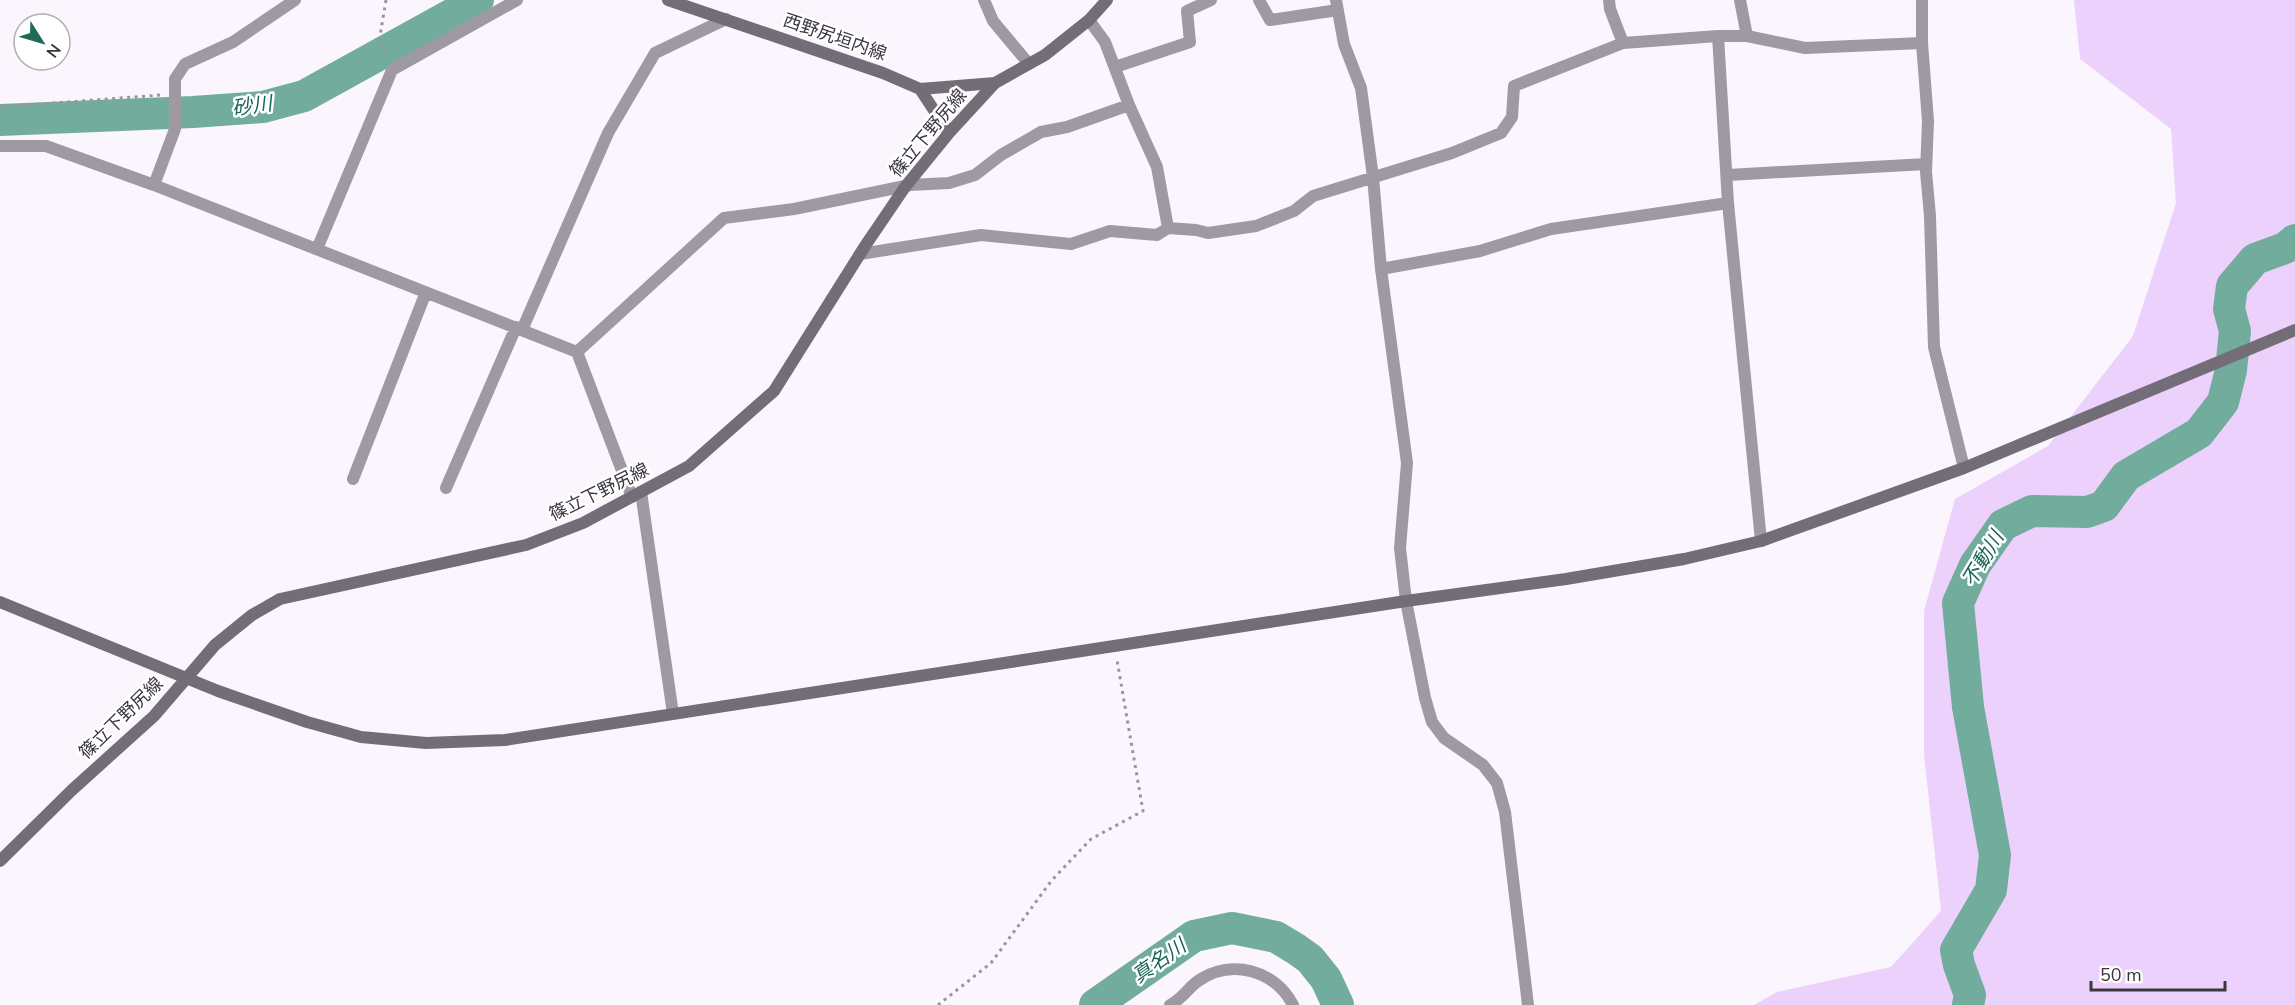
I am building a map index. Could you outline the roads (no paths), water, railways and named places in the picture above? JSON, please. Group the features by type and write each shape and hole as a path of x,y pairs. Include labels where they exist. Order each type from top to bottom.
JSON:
{"street":[{"path":"154,185 175,129 175,79 185,64 233,42 295,0"},
{"path":"317,249 392,70 517,0"},
{"name":"西野尻垣内線","path":"668,0 883,73 920,89 995,83"},
{"path":"984,0 993,21 1029,64"},
{"name":"篠立下野尻線","path":"0,861 72,790 154,716 215,645 252,615 280,599 526,545 584,523 689,466 774,391 860,254 906,187 949,133 995,83 1045,55 1089,20 1107,0"},
{"path":"1115,67 1190,42 1187,11 1211,0"},
{"path":"1259,0 1270,20 1337,5 1344,44 1361,88 1373,177 1381,269 1407,463 1400,548 1406,602 1432,722 1444,738 1483,765 1497,783 1505,812 1528,1005"},
{"path":"1609,0 1610,9 1623,43"},
{"path":"1740,0 1747,36"},
{"path":"1922,0 1922,44 1928,121 1926,164 1934,347 1964,468"},
{"path":"446,488 608,133 655,53 726,19"},
{"path":"1089,20 1106,42 1129,105 1157,167 1168,228"},
{"path":"1718,36 1728,203 1761,541"},
{"path":"860,254 981,235 1071,243 1110,231 1157,235 1168,228 1208,233 1256,226 1294,211 1313,196 1452,153 1501,133 1512,117 1514,86 1623,43 1747,36 1805,48 1922,44"},
{"path":"920,89 949,133"},
{"path":"577,352 724,218 794,209 906,187 949,183 975,175 1001,155 1041,132 1067,127 1129,105"},
{"path":"0,147 46,146 154,185 577,352 637,494 673,714"},
{"path":"1728,175 1926,164"},
{"path":"1381,269 1480,251 1551,229 1728,203"},
{"path":"353,479 426,292"},
{"path":"0,602 218,691 307,722 361,737 426,743 505,740 1566,579 1684,559 1761,541 1964,468 2295,330"},
{"path":"1170,1005 1178,1001 1198,980 1230,967 1260,973 1287,993 1293,1005"}],"waterway":[{"name":"砂川","path":"0,120 263,107 304,96 478,0"},
{"name":"不動川","path":"1968,1005 1970,995 1956,950 1991,890 1995,855 1968,707 1958,603 1975,565 2003,525 2032,511 2087,512 2104,506 2126,476 2199,433 2223,402 2231,370 2235,331 2229,309 2232,286 2255,259 2285,248 2295,240"},
{"name":"真名川","path":"1095,1005 1194,936 1232,928 1276,937 1310,959 1326,979 1338,1005"}]}
